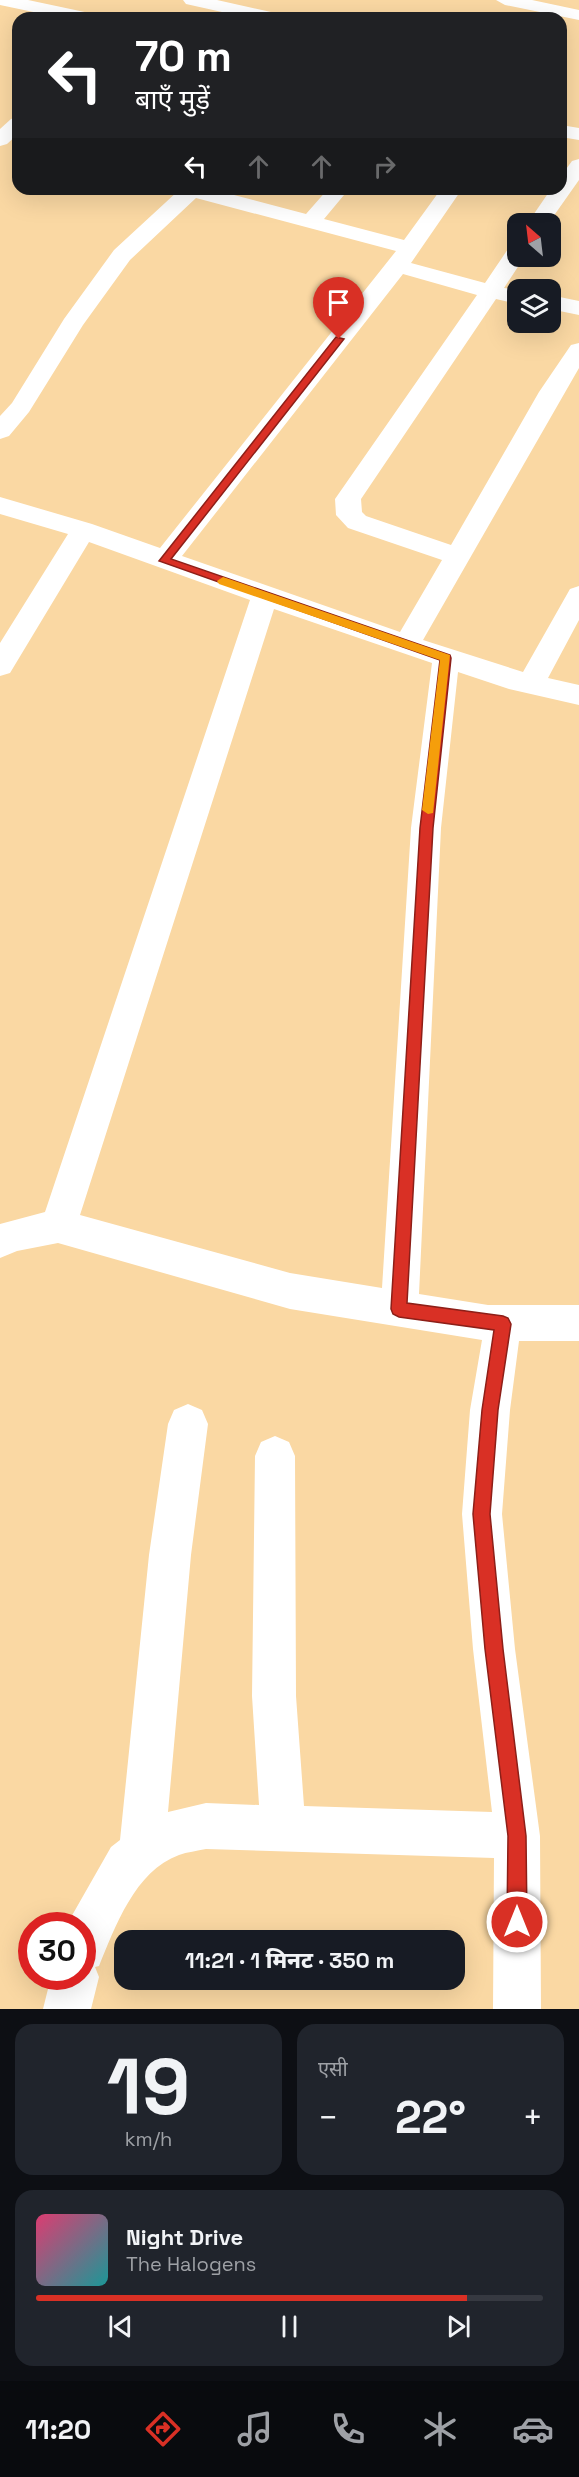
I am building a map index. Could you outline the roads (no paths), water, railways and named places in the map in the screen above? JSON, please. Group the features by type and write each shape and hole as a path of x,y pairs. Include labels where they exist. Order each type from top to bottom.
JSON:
{"street":[{"path":"2,0 59,12"},
{"path":"192,0 247,12"},
{"path":"505,0 546,12"},
{"path":"0,140 12,129"},
{"path":"567,182 579,165"},
{"path":"0,431 21,407 72,324 122,255 183,195"},
{"path":"231,195 310,222 488,291 507,295"},
{"path":"310,222 334,195"},
{"path":"164,561 403,257 449,195"},
{"path":"545,213 558,195"},
{"path":"456,556 357,522 349,515 348,499 507,266"},
{"path":"561,305 579,308"},
{"path":"406,646 551,392 579,350"},
{"path":"0,505 83,530 406,646 530,684 579,695"},
{"path":"0,666 83,530"},
{"path":"530,684 579,595"},
{"path":"58,1226 265,596"},
{"path":"399,1309 426,828 446,658"},
{"path":"0,1241 14,1235 58,1226 290,1291 503,1324 579,1323"},
{"path":"503,1324 490,1410 482,1514 494,1649 517,1836 517,2009"},
{"path":"142,1851 170,1555 188,1424"},
{"path":"275,1456 274,1696 284,1828"},
{"path":"96,1916 127,1863 166,1834 206,1826 517,1836"},
{"path":"66,2009 71,1990"}]}
